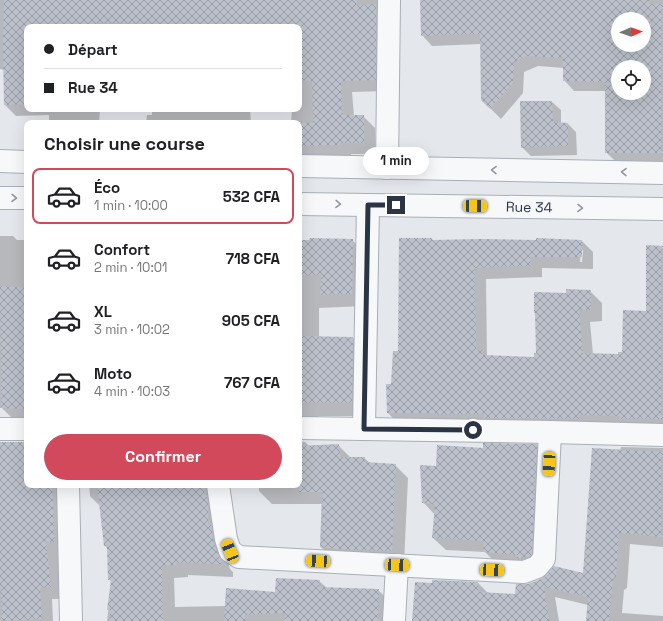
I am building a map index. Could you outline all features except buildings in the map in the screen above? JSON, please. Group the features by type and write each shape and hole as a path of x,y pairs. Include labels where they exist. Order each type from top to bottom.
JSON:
{"street":[{"path":"387,168 389,0"},
{"path":"0,162 24,162"},
{"path":"302,166 663,173"},
{"path":"0,198 24,198"},
{"name":"Rue 34","path":"302,204 663,209"},
{"path":"364,429 368,205"},
{"path":"302,428 663,435"},
{"path":"0,429 24,429"},
{"path":"218,488 226,539 230,551 239,557 524,572 537,568 544,560 550,432"},
{"path":"68,488 71,621"},
{"path":"394,621 397,565"}],"route":[{"path":"396,205 368,205 364,429 473,430"}]}
